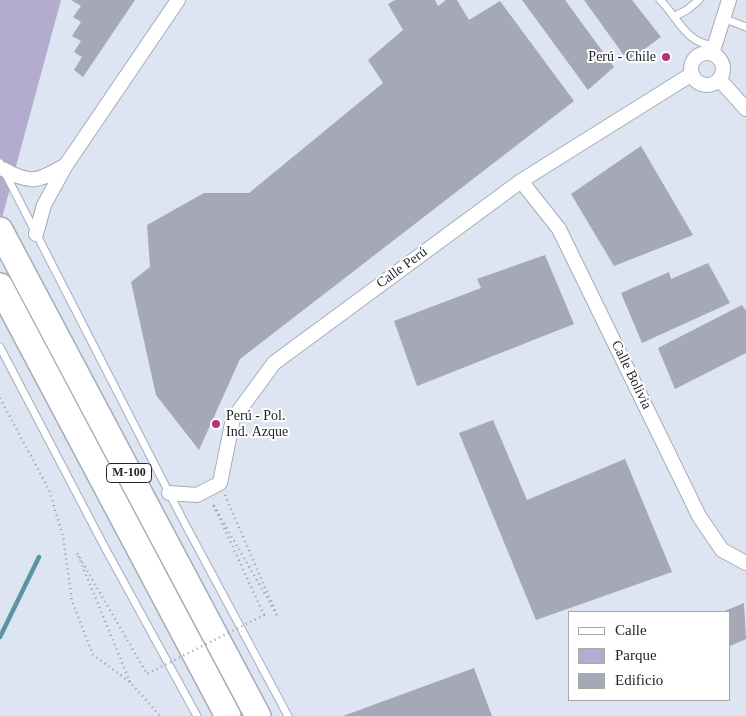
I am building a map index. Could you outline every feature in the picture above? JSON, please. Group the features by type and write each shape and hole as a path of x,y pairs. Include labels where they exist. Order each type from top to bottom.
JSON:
{"highway":[{"name":"M-100","path":"0,230 258,716"},
{"name":"M-100","path":"0,286 228,716"}],"street":[{"path":"36,234 44,205 66,165 178,0"},
{"path":"714,50 705,53 692,63 692,74 698,81 706,84 719,79 722,75 722,64 714,50 729,0"},
{"name":"Calle Perú","path":"220,483 233,419 274,363 521,181 692,74"},
{"path":"719,79 746,109"},
{"path":"2,166 21,179 33,181 48,176 66,165"},
{"name":"Calle Bolivia","path":"521,181 559,229 699,516 722,550 746,563"},
{"path":"169,493 197,495 220,483"}],"lane":[{"path":"660,0 675,16 688,36 714,50"},
{"path":"675,16 687,10 699,0"},
{"path":"724,18 746,27"},
{"path":"2,166 169,493 288,716"},
{"path":"0,347 103,544 197,716"}],"path":[{"path":"0,398 50,490 63,536 72,601 93,655 130,682 160,716"},
{"path":"130,682 77,553 147,674 264,615 214,506 277,615 220,483"}],"green space":[{"path":"0,0 61,0 2,218 0,215"}],"building":[{"path":"71,0 135,0 83,77 74,70 82,57 74,52 81,41 72,36 81,22 73,17 81,6"},
{"path":"395,0 435,0 438,6 446,0 457,0 469,20 500,1 574,101 240,359 199,450 156,395 131,282 150,267 147,225 204,193 249,193 383,83 368,60 403,30 388,4"},
{"path":"522,0 565,0 614,67 588,90"},
{"path":"584,0 632,0 661,37 628,61"},
{"path":"641,146 693,235 614,266 571,194"},
{"path":"545,255 574,324 417,386 394,321 481,288 477,279"},
{"path":"708,263 730,303 642,343 621,293 669,272 671,279"},
{"path":"742,305 746,311 746,353 675,389 658,348"},
{"path":"493,420 527,500 625,459 672,572 536,620 459,433"},
{"path":"744,603 746,639 731,646 731,611 724,611"},
{"path":"474,668 492,716 343,716"}],"waterway":[{"path":"0,637 39,557"}],"place":[{"name":"Perú - Chile","path":"666,57"},
{"name":"Perú - Pol. Ind. Azque","path":"216,424"}]}
